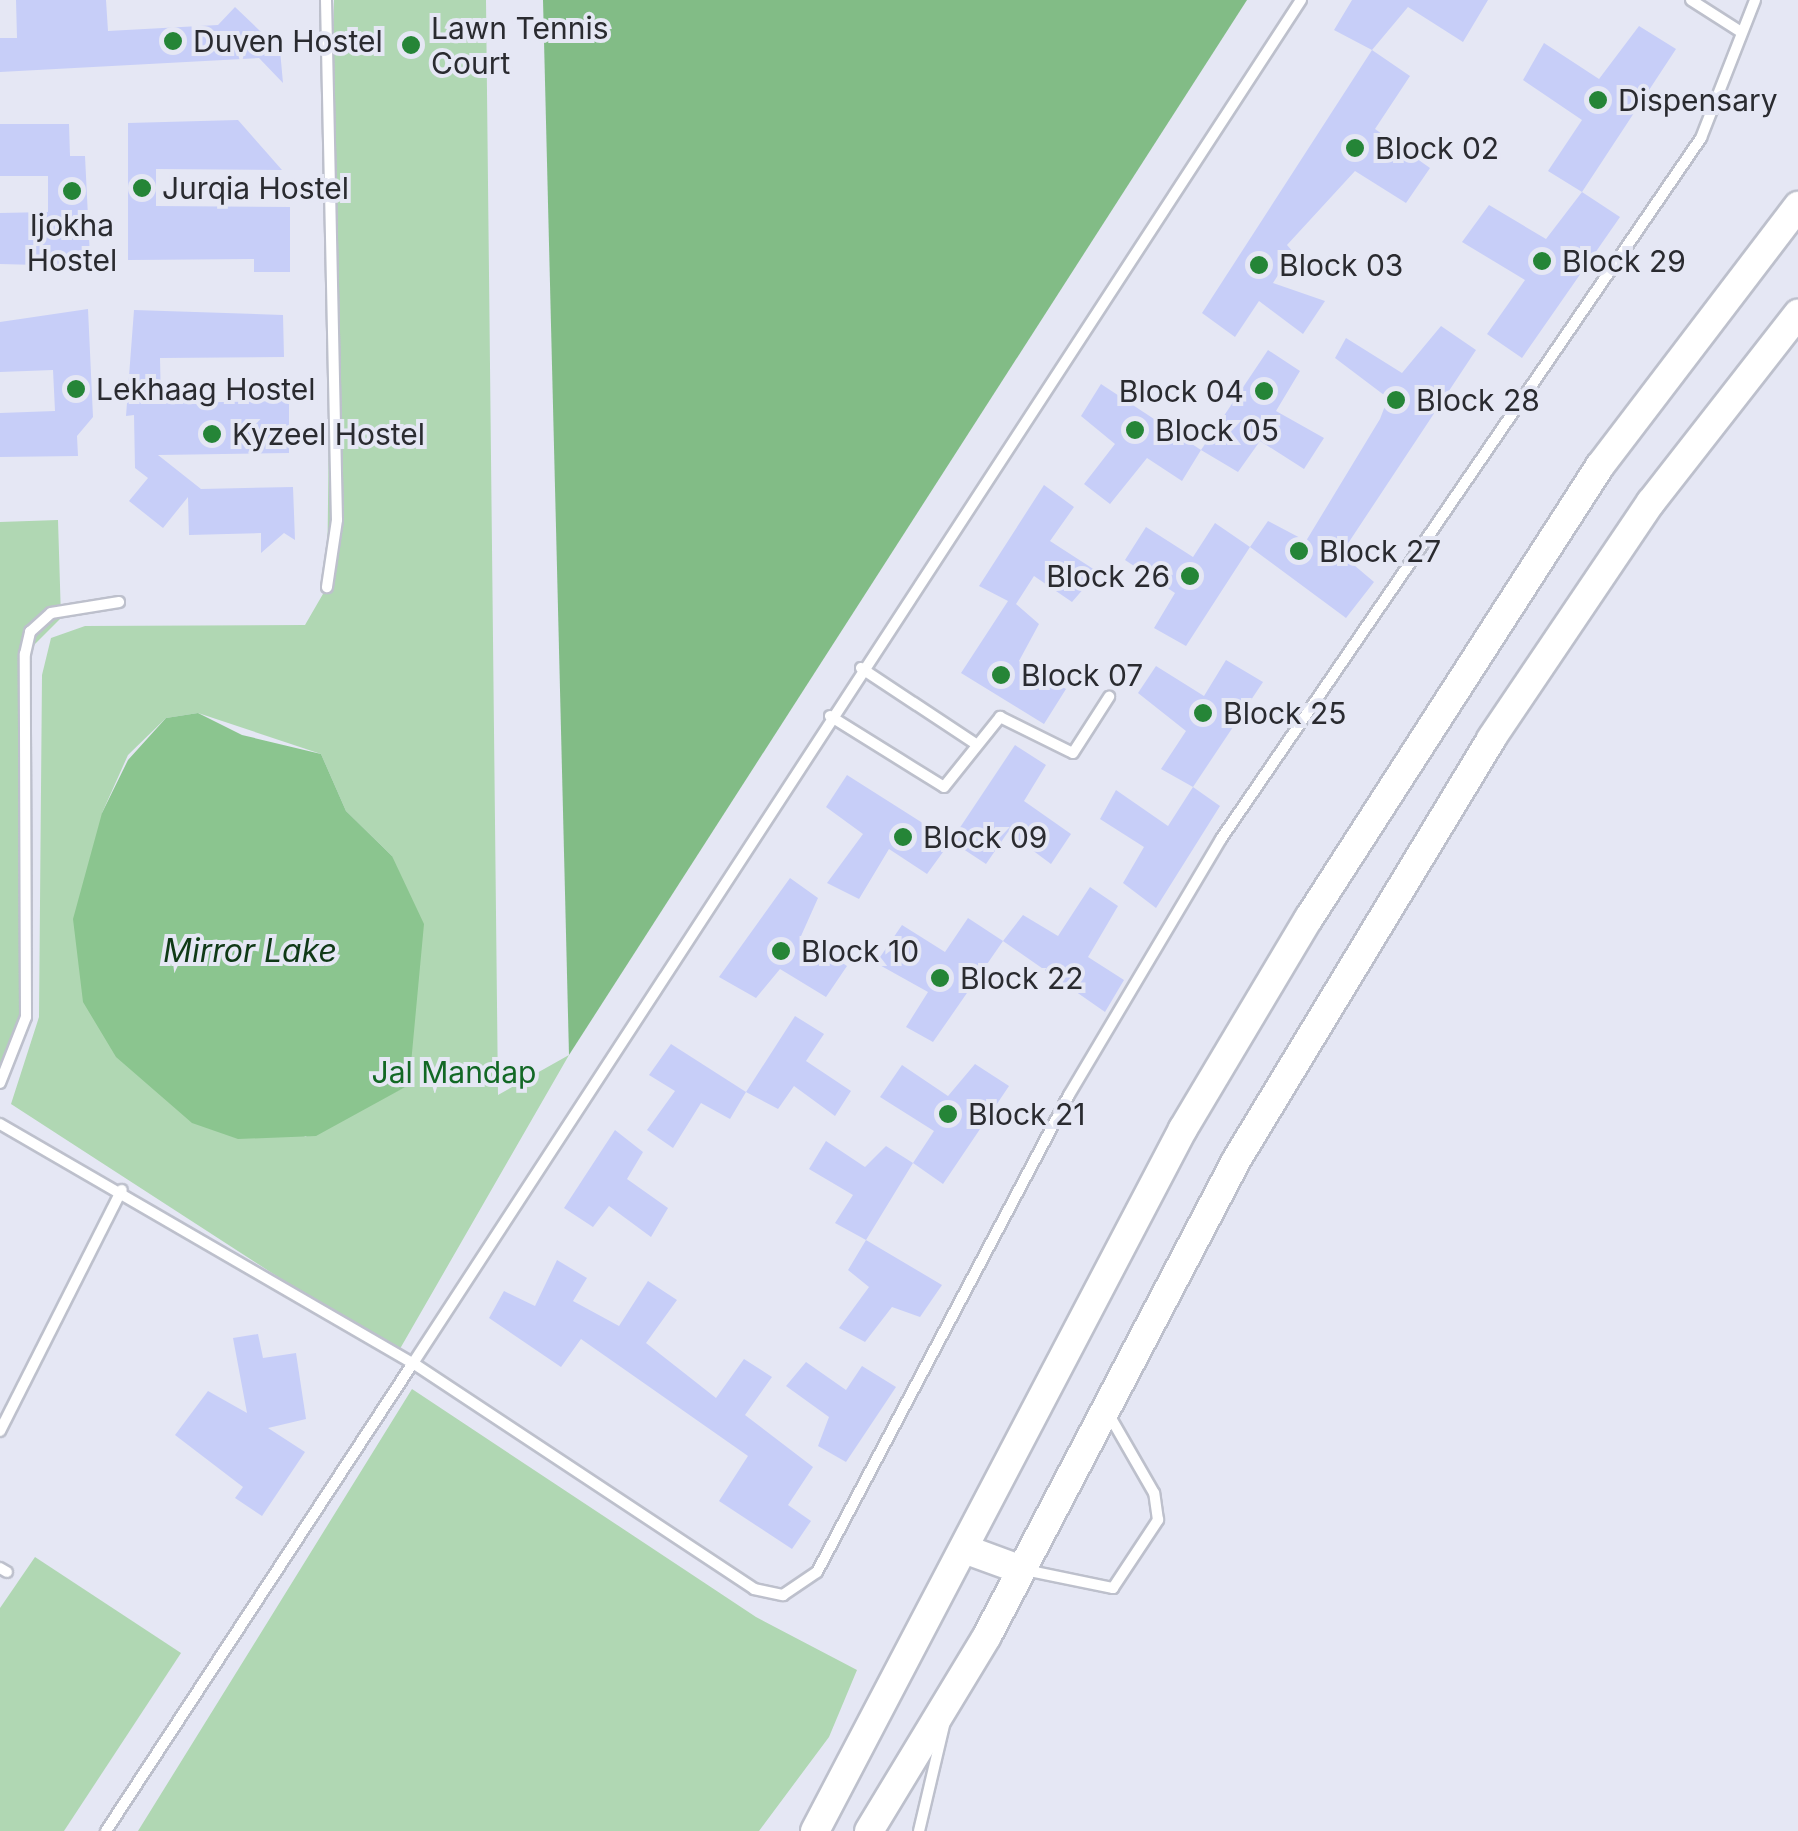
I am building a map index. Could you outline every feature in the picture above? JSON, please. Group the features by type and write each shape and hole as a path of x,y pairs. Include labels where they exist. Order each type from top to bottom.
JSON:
{"street":[{"path":"815,1831 966,1550 1182,1129 1438,706 1600,466 1798,206"},
{"path":"869,1831 945,1708 1237,1159 1491,739 1650,502 1798,314"},
{"path":"966,1550 1019,1569"}],"lane":[{"path":"326,0 322,92 337,520 327,587"},
{"path":"106,1831 413,1363 860,668 1301,0"},
{"path":"1691,0 1741,32"},
{"path":"0,1124 122,1190 413,1363 754,1589 804,1588 1069,1095 1221,839 1701,138 1755,0"},
{"path":"0,1083 26,1017 24,654 30,632 52,613 118,602"},
{"path":"860,668 976,744"},
{"path":"830,716 944,787 1000,717 1073,753 1109,696"},
{"path":"0,1431 122,1190"},
{"path":"1019,1569 1113,1588 1158,1520 1154,1493 1105,1408"},
{"path":"919,1831 935,1793 945,1708"}],"green space":[{"name":"Jal Mandap","path":"334,0 486,0 498,1095 569,1055 397,1354 11,1104 39,1017 42,675 51,638 85,626 305,625 327,587","holes":["198,713 321,754 346,811 392,856 409,1085 305,1137 102,813 128,755 166,718"]},
{"path":"58,520 61,618 25,654 22,1033 0,1083 0,522"},
{"path":"412,1389 756,1617 857,1670 829,1737 759,1831 138,1831"},
{"path":"35,1557 181,1653 64,1831 0,1831 0,1608"}],"shaded area":[{"path":"543,0 1247,0 569,1055"}],"water":[{"name":"Mirror Lake","path":"198,713 242,735 321,754 346,811 392,856 424,924 409,1085 316,1136 238,1139 192,1123 116,1057 83,1002 73,919 102,813 128,760 166,718"}],"building":[{"path":"16,0 106,0 108,31 218,25 235,7 280,50 283,83 259,58 0,72 0,38 17,38"},
{"path":"1352,0 1488,0 1463,42 1408,7 1372,50 1334,30"},
{"name":"Dispensary","path":"1639,26 1676,49 1582,192 1548,171 1582,120 1523,80 1544,43 1599,79"},
{"path":"1372,50 1410,76 1375,129 1430,168 1406,203 1355,171 1287,245 1293,252 1273,283 1325,301 1303,334 1259,301 1235,337 1202,313"},
{"name":"Jurqia Hostel","path":"238,120 282,170 156,169 156,206 290,207 290,272 254,272 254,259 128,260 128,123"},
{"name":"Ijokha Hostel","path":"0,124 69,124 70,156 85,156 90,257 75,257 76,266 0,264 0,213 48,212 48,176 0,176"},
{"name":"Block 29","path":"1582,192 1620,217 1522,358 1487,334 1525,280 1462,242 1489,205 1546,239"},
{"name":"Lekhaag Hostel","path":"88,309 93,417 77,436 78,456 0,457 0,413 55,411 53,370 0,372 0,322"},
{"name":"Kyzeel Hostel","path":"134,310 283,315 284,357 160,358 161,403 289,401 289,453 158,455 201,489 293,487 295,540 284,533 261,553 261,533 189,535 188,497 163,528 129,501 148,478 135,468 134,415 126,416"},
{"path":"1441,326 1476,350 1341,554 1374,582 1346,618 1250,547 1268,521 1306,541 1380,419 1388,398 1335,358 1346,338 1402,373"},
{"name":"Block 04","path":"1268,350 1300,371 1276,411 1324,438 1304,469 1260,441 1238,472 1201,450"},
{"name":"Block 05","path":"1101,384 1201,450 1182,481 1147,458 1110,504 1084,484 1115,444 1081,416"},
{"path":"1044,485 1074,507 1050,541 1098,572 1072,602 1034,576 1016,604 1039,624 1019,661 1066,689 1044,724 961,673 1008,601 979,586"},
{"name":"Block 26","path":"1215,523 1250,547 1186,646 1154,628 1175,593 1125,560 1146,527 1193,557"},
{"name":"Block 25","path":"1226,660 1263,682 1193,787 1161,769 1186,731 1138,693 1156,666 1204,696"},
{"path":"1015,745 1046,765 1024,801 1071,834 1051,864 1008,832 986,864 951,841"},
{"name":"Block 09","path":"847,775 951,841 927,874 889,849 859,899 827,883 863,834 826,807"},
{"path":"1193,787 1220,806 1156,908 1123,883 1144,847 1100,819 1116,790 1168,826"},
{"name":"Block 10","path":"790,878 818,898 801,936 847,966 826,997 780,969 756,998 719,977"},
{"path":"1090,887 1118,906 1088,957 1124,980 1105,1012 1003,941 1023,915 1058,936"},
{"name":"Block 22","path":"968,918 1003,941 933,1042 906,1027 928,992 876,963 902,925 945,952"},
{"path":"795,1016 824,1034 806,1061 851,1091 835,1116 794,1086 778,1109 746,1092"},
{"path":"671,1044 746,1092 730,1119 701,1103 673,1148 647,1130 675,1091 649,1075"},
{"name":"Block 21","path":"975,1064 1009,1086 943,1184 913,1163 934,1131 880,1097 902,1065 948,1096"},
{"path":"615,1130 643,1152 627,1179 668,1208 651,1237 609,1206 593,1227 564,1208"},
{"path":"826,1141 865,1167 886,1146 913,1163 866,1240 835,1223 853,1195 809,1169"},
{"path":"866,1240 942,1285 920,1317 892,1307 865,1342 839,1328 869,1287 848,1270"},
{"path":"557,1260 587,1278 573,1301 619,1326 648,1281 677,1300 646,1343 716,1398 744,1359 772,1377 745,1415 813,1467 788,1505 811,1521 792,1549 719,1501 748,1456 581,1339 561,1367 489,1318 504,1291 535,1306"},
{"path":"258,1334 263,1358 296,1353 306,1419 268,1428 305,1452 262,1516 235,1498 243,1487 175,1435 208,1391 247,1413 233,1338"},
{"path":"806,1362 846,1390 862,1366 896,1387 846,1462 818,1446 829,1417 786,1386"}],"place":[{"name":"Duven Hostel","path":"173,41"},
{"name":"Lawn Tennis Court","path":"411,45"},
{"name":"Dispensary","path":"1598,100"},
{"name":"Block 02","path":"1355,148"},
{"name":"Jurqia Hostel","path":"142,188"},
{"name":"Ijokha Hostel","path":"72,191"},
{"name":"Block 29","path":"1542,261"},
{"name":"Block 03","path":"1259,265"},
{"name":"Lekhaag Hostel","path":"76,389"},
{"name":"Block 04","path":"1264,391"},
{"name":"Block 28","path":"1396,400"},
{"name":"Block 05","path":"1135,430"},
{"name":"Kyzeel Hostel","path":"212,434"},
{"name":"Block 27","path":"1299,551"},
{"name":"Block 26","path":"1190,576"},
{"name":"Block 07","path":"1001,675"},
{"name":"Block 25","path":"1203,713"},
{"name":"Block 09","path":"903,837"},
{"name":"Block 10","path":"781,951"},
{"name":"Block 22","path":"940,978"},
{"name":"Block 21","path":"948,1114"}]}
